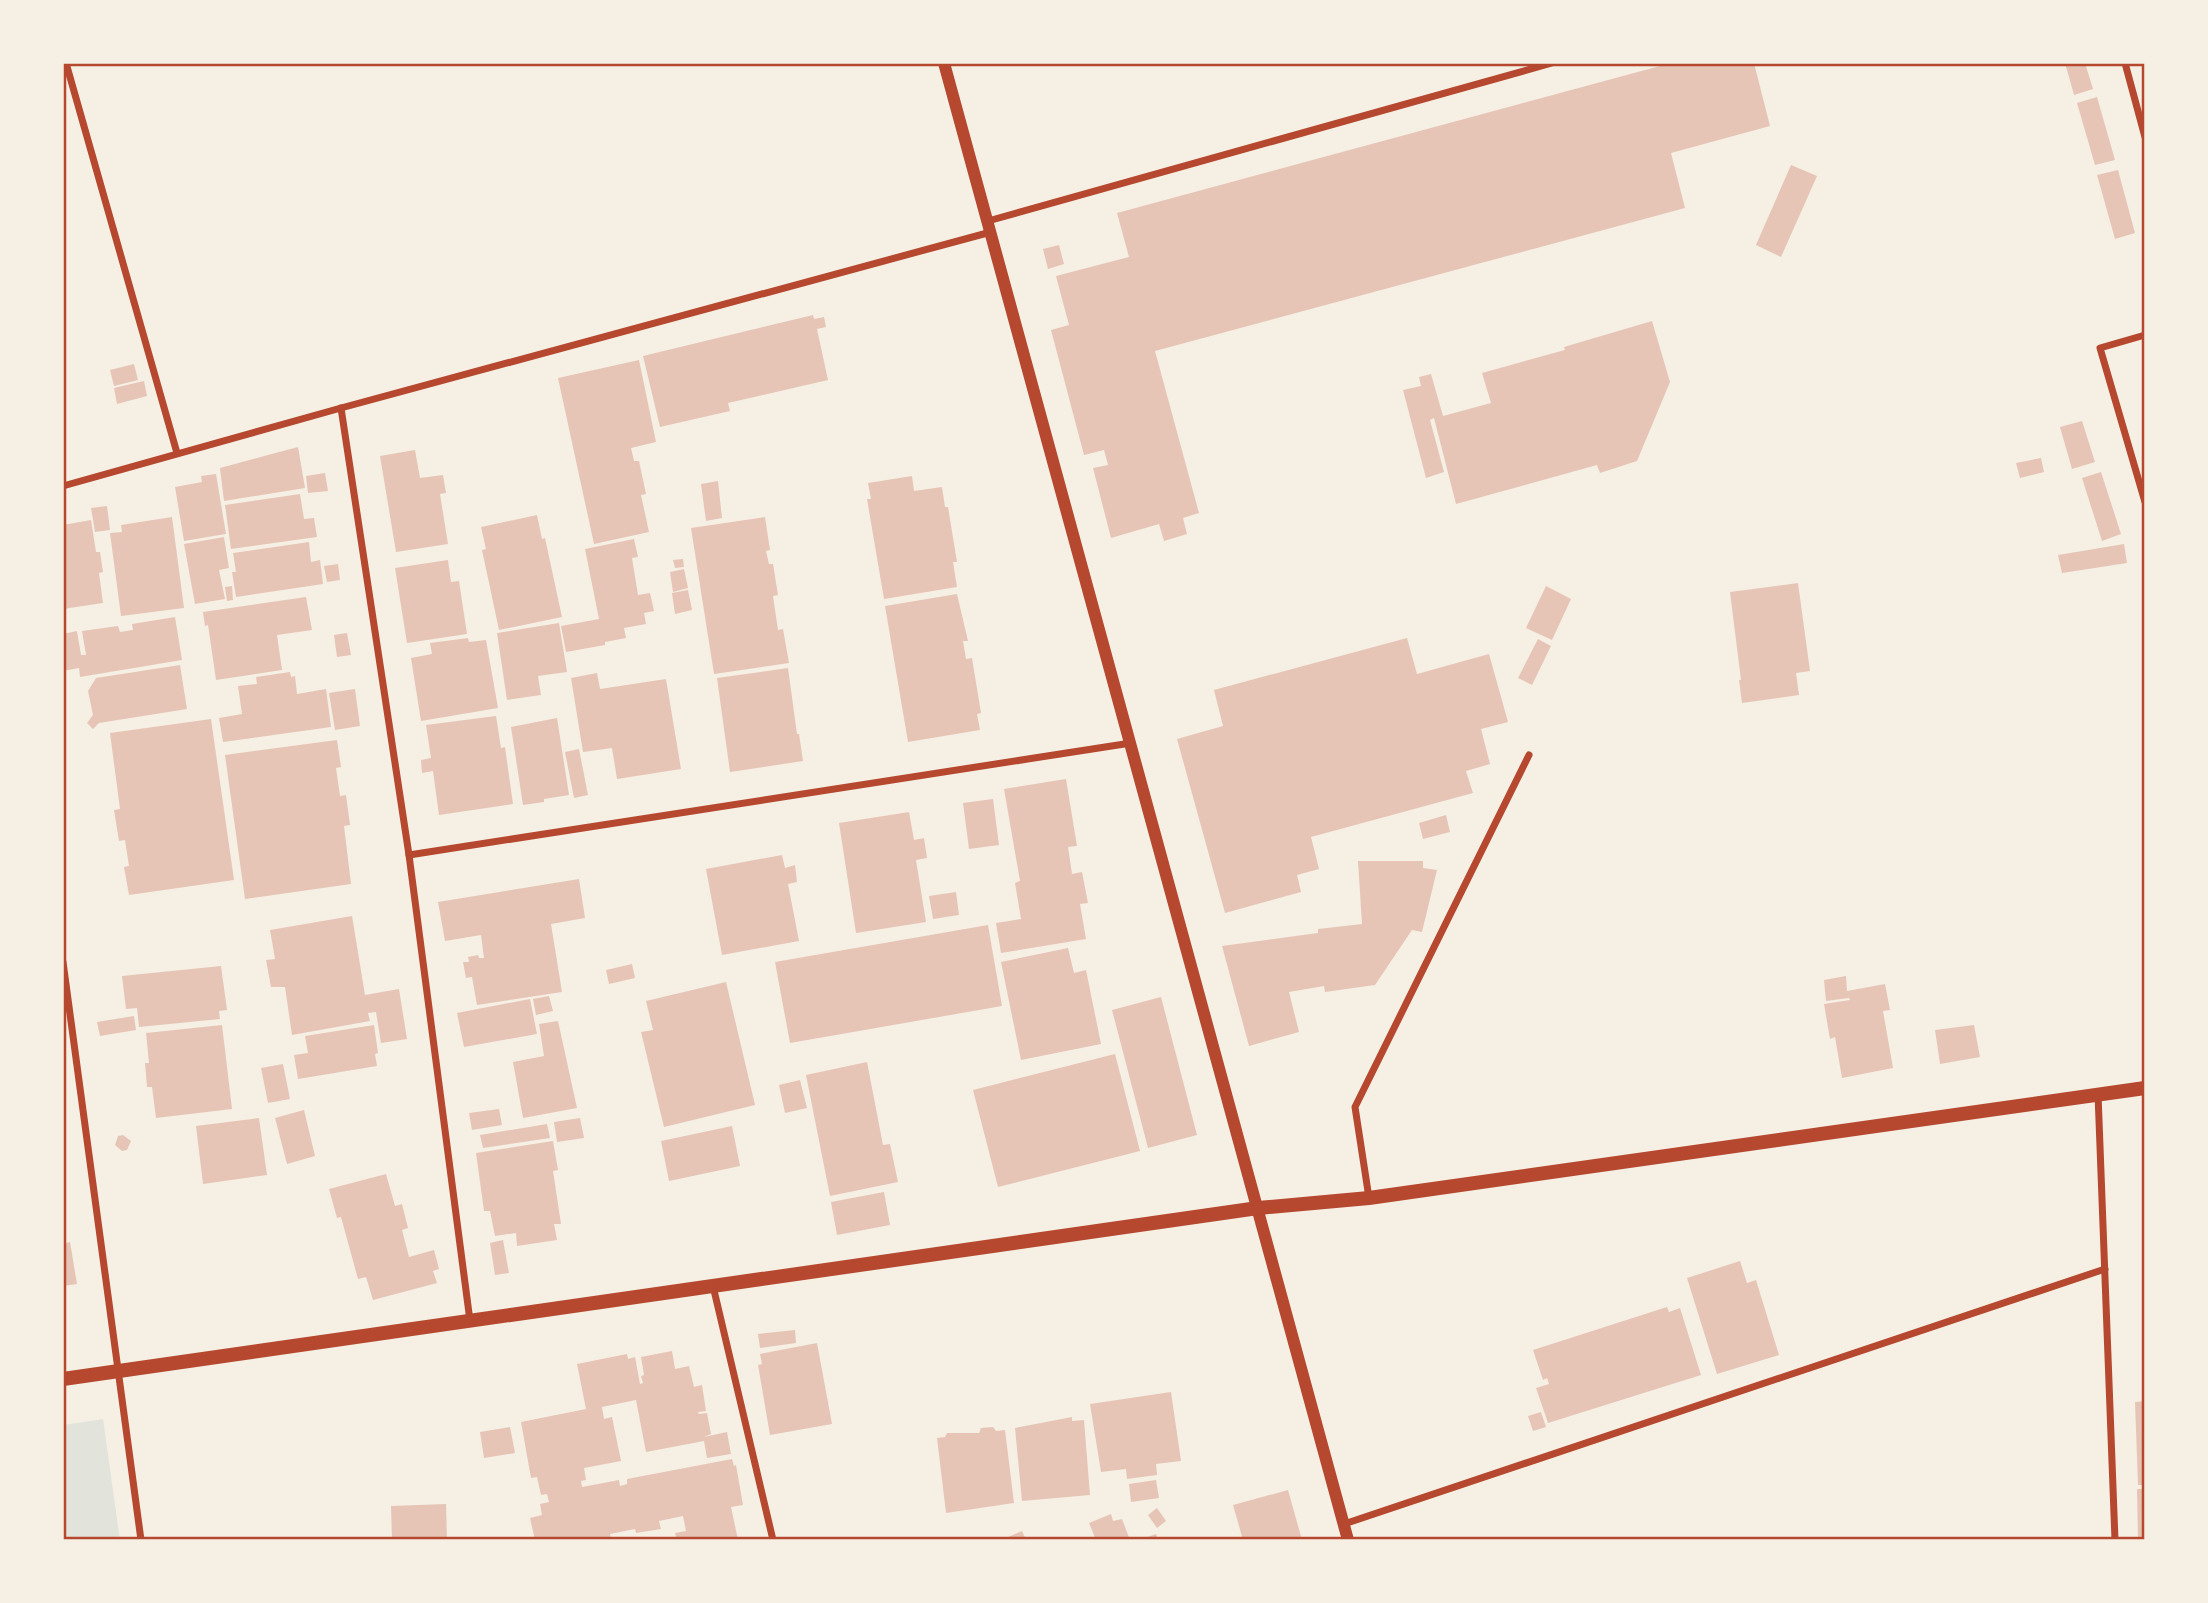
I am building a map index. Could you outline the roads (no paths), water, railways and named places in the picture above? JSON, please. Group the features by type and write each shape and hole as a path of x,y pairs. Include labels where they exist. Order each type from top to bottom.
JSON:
{"main road":[{"path":"63,1379 1258,1208 1369,1198 2145,1088"}],"street":[{"path":"66,63 177,453"},
{"path":"944,63 1348,1540"},
{"path":"63,486 989,226 1552,63"},
{"path":"2125,63 2145,137"},
{"path":"2145,335 2100,348 2145,502"},
{"path":"341,408 409,855 470,1321"},
{"path":"409,855 1131,743"},
{"path":"1369,1198 1355,1107 1529,755"},
{"path":"63,962 141,1540"},
{"path":"2098,1094 2115,1540"},
{"path":"1344,1524 2105,1269"},
{"path":"713,1286 773,1540"}]}
